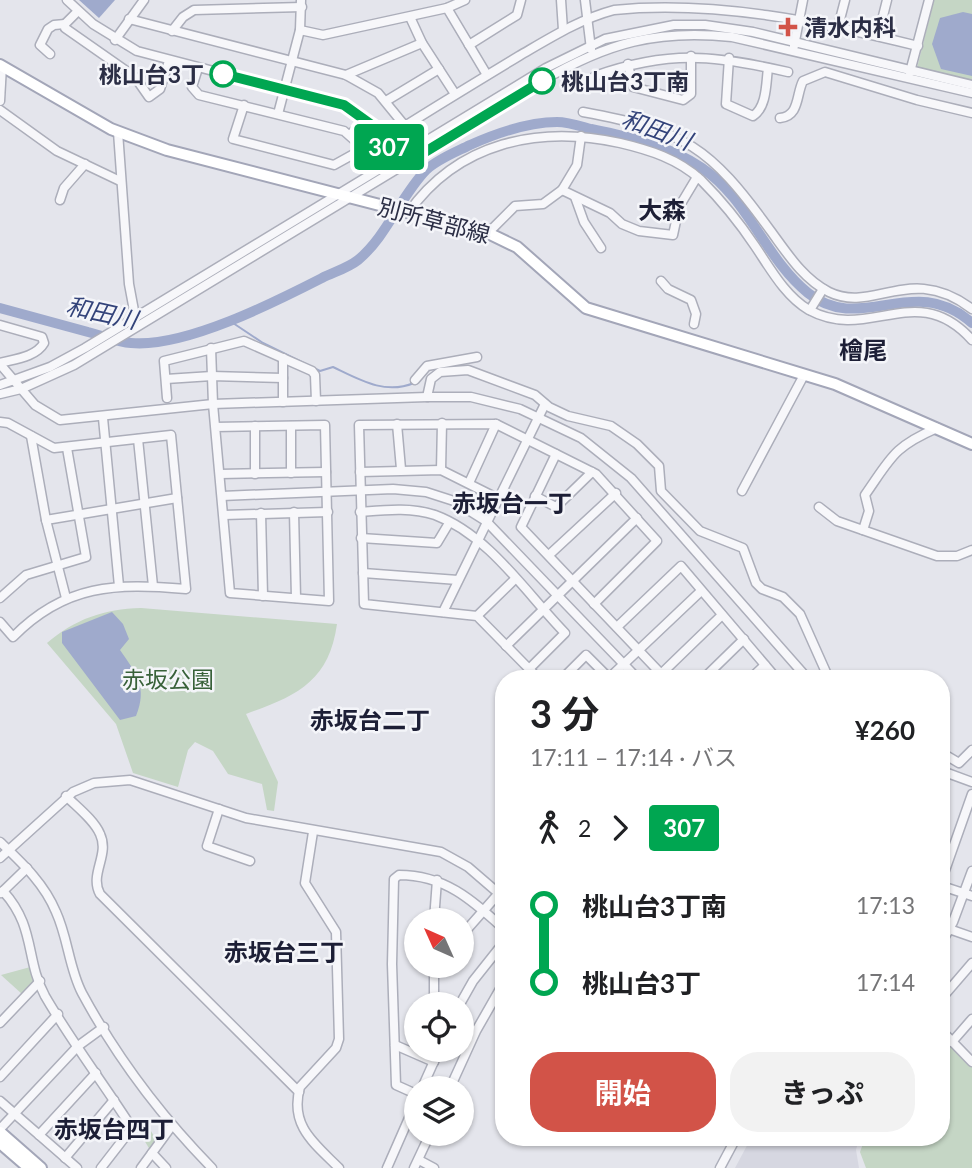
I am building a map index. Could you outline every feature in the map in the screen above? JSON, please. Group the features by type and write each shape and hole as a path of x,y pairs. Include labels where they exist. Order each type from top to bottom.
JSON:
{"main road":[{"name":"別所草部線","path":"1,66 118,132 188,156 488,233 517,247 586,308 835,384 972,444"},
{"path":"0,1130 41,1168"},
{"path":"0,1143 29,1168"}],"street":[{"path":"67,0 115,40 169,61 344,105 376,128 399,162"},
{"path":"115,40 144,0"},
{"path":"300,30 323,34 410,17 447,8 465,0"},
{"path":"469,45 517,16 521,0"},
{"path":"561,0 563,30"},
{"path":"585,0 585,20 591,49"},
{"path":"614,0 615,10"},
{"path":"129,19 346,75 368,85 386,101 405,126 563,30 615,10 648,2 699,0 761,4 799,17 918,46"},
{"path":"794,46 803,0"},
{"path":"838,27 845,0"},
{"path":"878,36 887,0"},
{"path":"909,74 929,0"},
{"path":"172,31 194,10 302,4 300,30 278,114"},
{"path":"447,8 487,75"},
{"path":"50,54 40,45 42,38 54,25 65,24 78,11"},
{"path":"410,17 422,43 455,94"},
{"path":"65,24 79,40 98,48 135,77 149,97 160,89 169,61"},
{"path":"0,385 50,367 93,343 338,194 399,162 591,49 636,39 700,33 794,46 909,74 972,93"},
{"path":"346,75 422,43"},
{"path":"628,64 633,87 683,100 691,94 691,56"},
{"path":"595,76 628,64 691,56 729,58 788,72"},
{"path":"729,58 726,104 753,116 759,112 763,103 768,68"},
{"path":"0,101 1,66"},
{"path":"198,68 192,87 199,94 244,105 344,131 361,146 361,150 338,165 233,139 244,105"},
{"path":"386,101 439,69"},
{"path":"780,118 787,117 796,106 803,81 825,72 917,100 972,113"},
{"path":"909,74 972,85"},
{"path":"0,110 57,151 120,181"},
{"path":"583,112 657,128 704,153 736,182 805,275 823,289 849,297 926,288 951,295 972,309"},
{"path":"350,135 365,119"},
{"path":"118,132 129,284 135,316"},
{"path":"407,213 428,186 475,155 524,139 549,135 581,136 657,153 697,177 736,219 778,281 810,310 847,320 907,311 930,312 950,321 972,340"},
{"path":"488,233 515,206 543,204 562,190 577,165 581,136"},
{"path":"0,394 54,376 350,197 399,162"},
{"path":"60,200 64,188 85,164"},
{"path":"562,190 610,213 622,224 639,231 673,235 679,206 697,177"},
{"path":"575,197 584,222 601,248"},
{"path":"660,281 668,289 691,300 696,314 694,324"},
{"path":"810,310 823,289"},
{"path":"0,325 42,337 42,348 25,357 0,364 45,413 60,420 103,418 213,404 427,397 487,399 537,417 580,438 609,458 677,529 800,670"},
{"path":"167,398 164,361 244,341 312,371 315,375 316,401"},
{"path":"211,348 213,404 215,427 224,515 230,593 328,601 325,425 215,427"},
{"path":"415,380 427,366 477,357 468,370"},
{"path":"283,358 283,402"},
{"path":"427,397 431,379 440,372 468,370 535,395 545,404 568,416 611,426 637,444 659,466 661,491 687,519 700,531 743,548 756,583 762,589 783,597 800,614 825,670"},
{"path":"742,491 804,375"},
{"path":"166,379 212,376 283,378"},
{"path":"443,612 545,404"},
{"path":"103,418 119,586"},
{"path":"0,422 54,448 171,435 186,589 119,586 65,598 39,613 13,637 0,622"},
{"path":"441,470 442,423"},
{"path":"397,424 401,469"},
{"path":"468,483 496,424"},
{"path":"360,512 417,511 449,523 477,540 565,633 529,669 478,617 364,604 360,512 359,425 496,424 592,472 616,493 657,541 594,604"},
{"path":"255,426 255,474"},
{"path":"290,426 291,473"},
{"path":"863,530 869,511 865,495 883,466 905,443 937,428"},
{"path":"31,436 46,520 65,598"},
{"path":"138,439 153,586"},
{"path":"1,594 26,575 86,557 67,448"},
{"path":"556,454 521,527 658,670"},
{"path":"360,472 441,470 497,498"},
{"path":"220,474 326,471"},
{"path":"535,496 556,507 592,472"},
{"path":"222,496 393,489 437,495 454,501 486,521 630,670"},
{"path":"549,555 616,493"},
{"path":"46,520 177,498"},
{"path":"819,507 837,521 937,556 957,556 972,550"},
{"path":"294,512 296,598"},
{"path":"224,515 328,512"},
{"path":"261,513 263,596"},
{"path":"506,646 637,518"},
{"path":"677,529 687,519"},
{"path":"361,538 438,543 449,523"},
{"path":"617,626 681,566 770,670"},
{"path":"363,573 458,580"},
{"path":"478,617 514,579"},
{"path":"618,670 701,591"},
{"path":"670,670 722,615"},
{"path":"712,670 744,639"},
{"path":"571,670 586,655 600,670"},
{"path":"759,670 765,664"},
{"path":"950,758 959,763 972,750"},
{"path":"950,774 972,782"},
{"path":"0,858 66,796 94,783 130,780 219,809 313,832 441,852 468,867 495,891"},
{"path":"950,856 972,794"},
{"path":"66,796 101,835 103,852 95,883 100,894 299,1092 303,1132 339,1168"},
{"path":"219,809 207,846 250,861"},
{"path":"299,1092 336,1048 339,1039 336,932 304,883 313,832"},
{"path":"0,842 36,877 57,913 76,978 104,1027 171,1127 212,1168"},
{"path":"27,868 2,892 24,922 40,981 58,1014 132,1128 101,1168"},
{"path":"950,927 968,895 972,871"},
{"path":"404,1089 396,1085 392,964 394,879 400,875 419,875 437,880 461,892 495,921"},
{"path":"434,908 437,880"},
{"path":"950,889 968,895"},
{"path":"474,920 495,901"},
{"path":"950,929 972,937"},
{"path":"467,992 495,954"},
{"path":"950,989 972,963"},
{"path":"0,1023 40,981"},
{"path":"455,1076 475,1031 495,997"},
{"path":"0,1077 58,1014"},
{"path":"972,1019 952,1042 972,1062"},
{"path":"0,1130 78,1046 104,1027"},
{"path":"395,1045 404,1049"},
{"path":"428,1076 434,1062"},
{"path":"39,1135 96,1073"},
{"path":"65,1158 114,1100"},
{"path":"0,1101 77,1168"},
{"path":"141,1168 171,1127"},
{"path":"387,1168 404,1129"},
{"path":"424,1146 416,1164 434,1168"},
{"path":"720,1168 732,1146"},
{"path":"152,1153 166,1168"}],"shaded area":[{"path":"747,1146 857,1146 859,1168 735,1168"}],"green space":[{"path":"934,0 972,0 972,80 917,68"},
{"name":"赤坂公園","path":"141,608 337,624 326,660 307,684 295,693 246,714 278,782 274,811 267,810 262,784 228,774 213,751 195,742 188,750 178,787 133,773 116,724 47,643 68,628 91,617"},
{"path":"34,966 36,980 22,994 1,975"},
{"path":"950,1044 972,1067 972,1168 866,1168 860,1152 862,1146 950,1146"},
{"path":"146,1123 157,1141 150,1150 137,1128"}],"water":[{"path":"79,0 115,0 99,18"},
{"path":"963,12 972,14 972,76 941,69 932,44 940,18"},
{"path":"112,612 123,624 129,639 120,650 135,673 141,697 136,716 120,720 62,643 62,632"}],"waterway":[{"name":"和田川","path":"0,308 131,343 153,343 203,331 255,310 358,260 377,240 408,192 426,170 442,159 501,132 557,122 648,143 676,153 702,168 732,196 793,279 808,293 828,305 848,309 929,302 950,309 972,323"},
{"path":"230,321 263,343 320,371 333,367 383,387 414,383"}],"bus line":[{"name":"307","path":"223,74 344,105 376,128 402,166 542,81"}],"place":[{"name":"清水内科","path":"788,27"},
{"name":"桃山台3丁","path":"223,74"},
{"name":"桃山台3丁南","path":"542,81"}],"district":[{"name":"大森","path":"662,209"},
{"name":"檜尾","path":"863,349"},
{"name":"赤坂台一丁","path":"512,502"},
{"name":"赤坂台二丁","path":"370,719"},
{"name":"赤坂台三丁","path":"284,951"},
{"name":"赤坂台四丁","path":"114,1128"}]}
